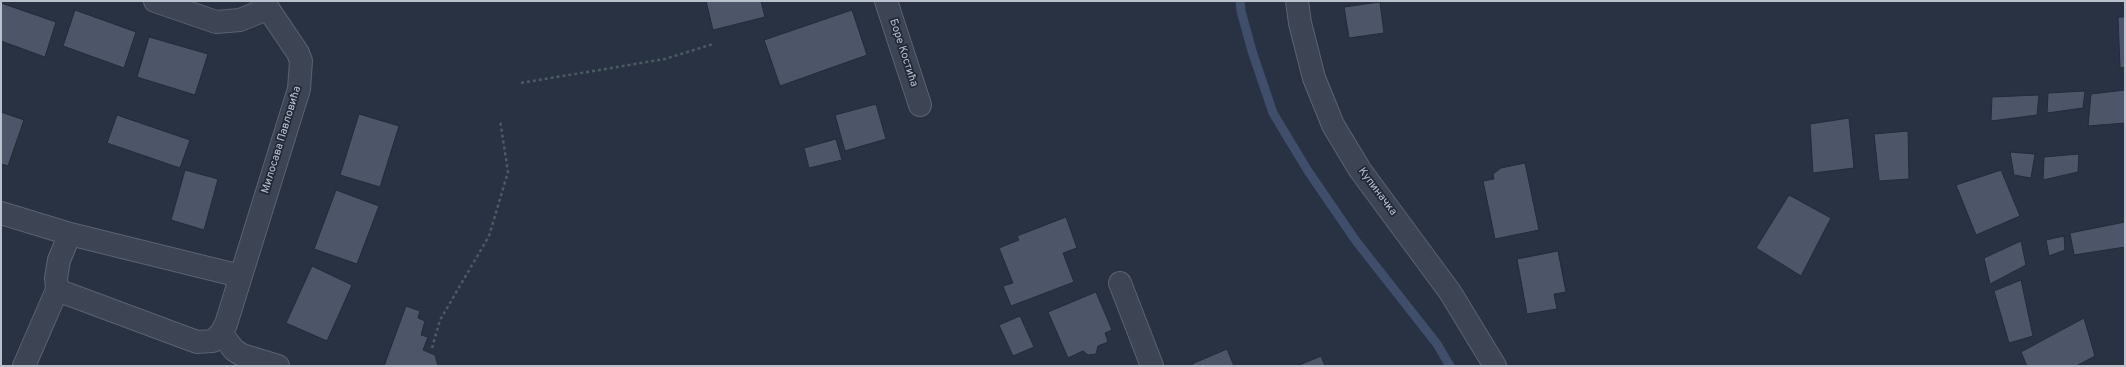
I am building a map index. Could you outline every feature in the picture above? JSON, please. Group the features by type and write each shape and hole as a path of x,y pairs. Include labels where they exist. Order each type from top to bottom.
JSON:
{"street":[{"name":"Милосава Павловића","path":"155,1 216,22 240,20 265,5 298,53 301,61 299,89 226,324 221,333"},
{"name":"Боре Костића","path":"886,1 920,105"},
{"name":"Купиначка","path":"1297,1 1300,23 1314,78 1333,125 1360,170 1450,292 1495,366"},
{"path":"1,213 70,234 240,276"},
{"path":"24,366 57,290 56,278 59,260 70,234"},
{"path":"1120,283 1152,366"},
{"path":"57,290 197,342 213,341 221,333 234,350 242,355 278,366"}],"path":[{"path":"521,83 665,59 713,44"},
{"path":"432,348 440,320 489,236 508,172 500,120"}],"building":[{"path":"706,1 761,1 765,17 713,30"},
{"path":"1380,2 1384,33 1349,38 1344,7"},
{"path":"1,3 56,22 45,57 1,41"},
{"path":"75,10 136,32 124,68 63,46"},
{"path":"852,10 867,55 780,86 764,40"},
{"path":"2118,17 2125,17 2125,67 2120,68"},
{"path":"149,37 208,54 195,95 137,77"},
{"path":"2125,90 2125,123 2088,126 2091,94"},
{"path":"2085,91 2083,108 2047,113 2048,93"},
{"path":"2039,95 2037,115 1991,121 1992,97"},
{"path":"876,104 886,139 845,151 835,115"},
{"path":"1,112 24,120 8,166 1,164"},
{"path":"359,114 399,126 380,187 340,175"},
{"path":"117,115 190,140 180,168 107,143"},
{"path":"1849,118 1854,168 1813,173 1810,124"},
{"path":"1908,131 1909,179 1879,181 1874,134"},
{"path":"836,139 842,160 809,168 804,148"},
{"path":"2010,152 2035,154 2031,178 2014,175"},
{"path":"2079,154 2078,172 2043,180 2044,157"},
{"path":"1525,163 1539,230 1495,239 1483,181 1494,179 1493,174 1501,168"},
{"path":"185,170 218,179 204,230 171,220"},
{"path":"2001,170 2020,216 1976,235 1956,185"},
{"path":"336,190 379,206 357,264 314,249"},
{"path":"1789,195 1831,218 1801,276 1756,248"},
{"path":"1066,217 1077,248 1063,253 1074,282 1011,306 1003,286 1013,283 999,248 1019,240 1017,236"},
{"path":"2125,222 2125,247 2074,255 2070,233"},
{"path":"2064,236 2065,250 2049,256 2046,240"},
{"path":"2021,241 2026,265 1990,284 1984,258"},
{"path":"1558,251 1566,292 1554,294 1557,309 1527,314 1517,259"},
{"path":"312,266 352,285 327,341 286,323"},
{"path":"2021,280 2033,336 2009,343 1994,291"},
{"path":"1096,292 1112,330 1105,333 1108,342 1098,346 1096,354 1088,355 1083,351 1068,358 1048,312"},
{"path":"406,306 420,311 418,318 425,321 421,335 428,337 423,350 435,355 438,366 384,366"},
{"path":"1020,316 1034,347 1013,356 999,325"},
{"path":"2084,318 2095,356 2076,366 2027,366 2021,352"},
{"path":"1227,349 1234,366 1193,366 1192,364"},
{"path":"1321,356 1325,366 1297,366"}],"waterway":[{"path":"1240,1 1241,11 1252,51 1273,113 1308,171 1356,241 1437,344 1450,366"}]}
